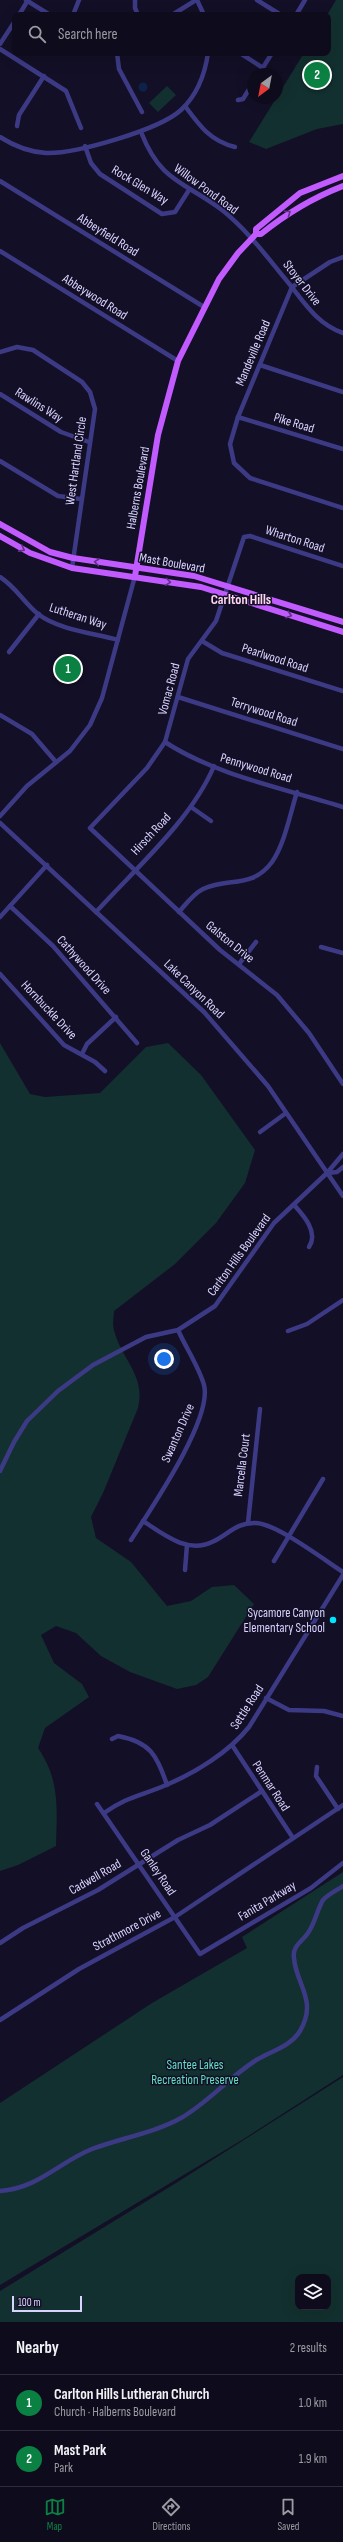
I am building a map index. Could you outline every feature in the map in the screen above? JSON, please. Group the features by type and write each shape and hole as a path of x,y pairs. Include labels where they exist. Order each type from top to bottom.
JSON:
{"main road":[{"name":"Halberns Boulevard","path":"135,576 158,435 178,361 204,307 223,273 254,236 256,228 300,193 343,176"},
{"path":"254,236 261,234 288,212 317,196 343,186"},
{"name":"Mast Boulevard","path":"0,524 50,552 73,558 194,576 343,622"},
{"name":"Mast Boulevard","path":"0,536 30,554 72,568 135,576 195,586 343,632"}],"street":[{"path":"21,12 27,0 45,12"},
{"path":"74,12 79,0"},
{"path":"135,0 137,12"},
{"path":"177,12 197,0 203,12"},
{"path":"257,0 276,12"},
{"path":"298,12 305,0"},
{"path":"0,44 12,26"},
{"path":"0,48 12,56"},
{"path":"13,56 66,92 81,128"},
{"path":"117,56 119,69 142,112"},
{"path":"0,137 14,146 37,152 61,153 141,132 173,117 185,106 199,85 207,56"},
{"path":"245,56 263,68 270,56"},
{"path":"17,126 19,115 44,76"},
{"path":"238,100 243,99 247,93"},
{"path":"185,106 208,134 222,144 235,147"},
{"name":"Willow Pond Road","path":"141,132 148,150 158,166 172,179 223,211 254,236"},
{"name":"Rock Glen Way","path":"85,146 91,163 100,174 162,214 175,212 189,190"},
{"name":"Abbeyfield Road","path":"0,181 204,307"},
{"name":"Stoyer Drive","path":"254,236 317,318 328,327 343,333"},
{"name":"Abbeywood Road","path":"0,251 178,361"},
{"path":"292,287 323,266 343,257"},
{"name":"Mandeville Road","path":"292,287 238,417 231,439 231,454 237,467 250,478 343,508"},
{"name":"West Hartland Circle","path":"0,352 12,348 27,348 82,382 92,397 95,409 89,442 72,568"},
{"path":"260,365 343,392"},
{"name":"Rawlins Way","path":"0,394 61,432 89,442"},
{"name":"Pike Road","path":"238,417 343,449"},
{"path":"0,461 58,496 81,499"},
{"name":"Wharton Road","path":"243,540 246,536 250,536 343,566"},
{"name":"Vomac Road","path":"90,828 147,768 165,742 188,659 214,626 243,540"},
{"name":"Halberns Boulevard","path":"0,816 27,786 76,744 94,716 118,640 135,576"},
{"name":"Lutheran Way","path":"0,577 17,590 26,603 39,614 61,624 118,640"},
{"path":"9,652 39,614"},
{"name":"Pearlwood Road","path":"202,641 222,653 343,691"},
{"name":"Terrywood Road","path":"178,697 343,749"},
{"path":"0,715 32,734 56,762"},
{"name":"Pennywood Road","path":"165,742 183,754 214,766 343,807"},
{"name":"Hirsch Road","path":"96,912 191,807 205,787 214,766"},
{"path":"179,912 201,890 212,886 244,882 269,866 278,851 297,792"},
{"path":"191,807 212,821"},
{"name":"Lake Canyon Road","path":"0,823 204,1012 268,1086 343,1196"},
{"name":"Galston Drive","path":"90,828 133,870 220,950 261,980 292,1011 343,1084"},
{"path":"0,917 47,865"},
{"name":"Cathywood Drive","path":"10,906 53,946 137,1043"},
{"path":"239,964 256,942"},
{"path":"321,947 343,953"},
{"name":"Hornbuckle Drive","path":"1,977 61,1042 82,1054 105,1071"},
{"path":"82,1054 87,1044 116,1017"},
{"path":"260,1132 286,1113"},
{"name":"Carlton Hills Boulevard","path":"0,1470 14,1442 27,1421 58,1391 93,1365 146,1337 178,1330 215,1306 274,1223 327,1174 343,1154"},
{"name":"Carlton Hills Boulevard","path":"327,1174 337,1172 343,1167"},
{"path":"294,1205 307,1220 312,1235 309,1247"},
{"path":"288,1331 307,1324 343,1300"},
{"name":"Swanton Drive","path":"131,1540 181,1459 204,1402 204,1385 178,1330"},
{"name":"Marcella Court","path":"248,1523 260,1409"},
{"path":"274,1561 323,1479"},
{"path":"143,1522 176,1542 187,1545 213,1542 235,1526 248,1523 263,1524 288,1537 343,1572"},
{"path":"184,1570 187,1545"},
{"name":"Settle Road","path":"104,1813 131,1796 167,1785 232,1746 249,1727 343,1575"},
{"path":"266,1698 289,1710 324,1710 343,1716"},
{"path":"112,1739 118,1736 143,1744 159,1762 167,1785"},
{"name":"Penmar Road","path":"232,1746 293,1838"},
{"path":"317,1766 316,1776 338,1809"},
{"name":"Cadwell Road","path":"0,1943 23,1928 98,1890 178,1840 210,1825 262,1791"},
{"name":"Ganley Road","path":"97,1804 200,1954"},
{"name":"Strathmore Drive","path":"0,2020 78,1969 175,1917 343,1806"},
{"name":"Fanita Parkway","path":"200,1954 311,1888 343,1863"},
{"path":"0,2191 21,2188 50,2175 91,2149 180,2118 205,2102 228,2080 257,2059 292,2040 300,2031 307,2005 303,1984 293,1957 295,1946 308,1933 324,1899 343,1886"}],"green space":[{"path":"336,0 343,0 343,124 317,129 266,149 249,142 272,104 283,104 283,87 302,56 331,56 331,12 329,12"},
{"path":"167,86 176,95 158,112 149,103"},
{"path":"0,1043 30,1094 45,1097 100,1093 146,1047 168,1043 201,1075 255,1150 245,1183 216,1223 175,1264 114,1311 113,1323 117,1340 136,1376 140,1396 138,1408 103,1493 91,1517 96,1538 131,1562 167,1606 191,1601 212,1587 234,1585 254,1604 208,1677 196,1685 177,1689 130,1672 101,1656 76,1633 56,1626 41,1635 54,1663 82,1684 89,1697 45,1728 38,1748 45,1760 54,1783 57,1807 56,1846 18,1865 0,1871"},
{"name":"Santee Lakes Recreation Preserve","path":"343,1872 343,2075 242,2140 0,2285 0,2103 152,2003 247,1948 242,1937"},
{"path":"343,2077 343,2322 0,2322 0,2291 176,2183"}],"water":[{"path":"143,82 148,87 143,92 138,87"}],"place":[{"name":"Mast Park","path":"317,75"},
{"name":"Carlton Hills Lutheran Church","path":"68,669"},
{"name":"Sycamore Canyon Elementary School","path":"333,1620"}],"district":[{"name":"Carlton Hills","path":"241,599"}]}
